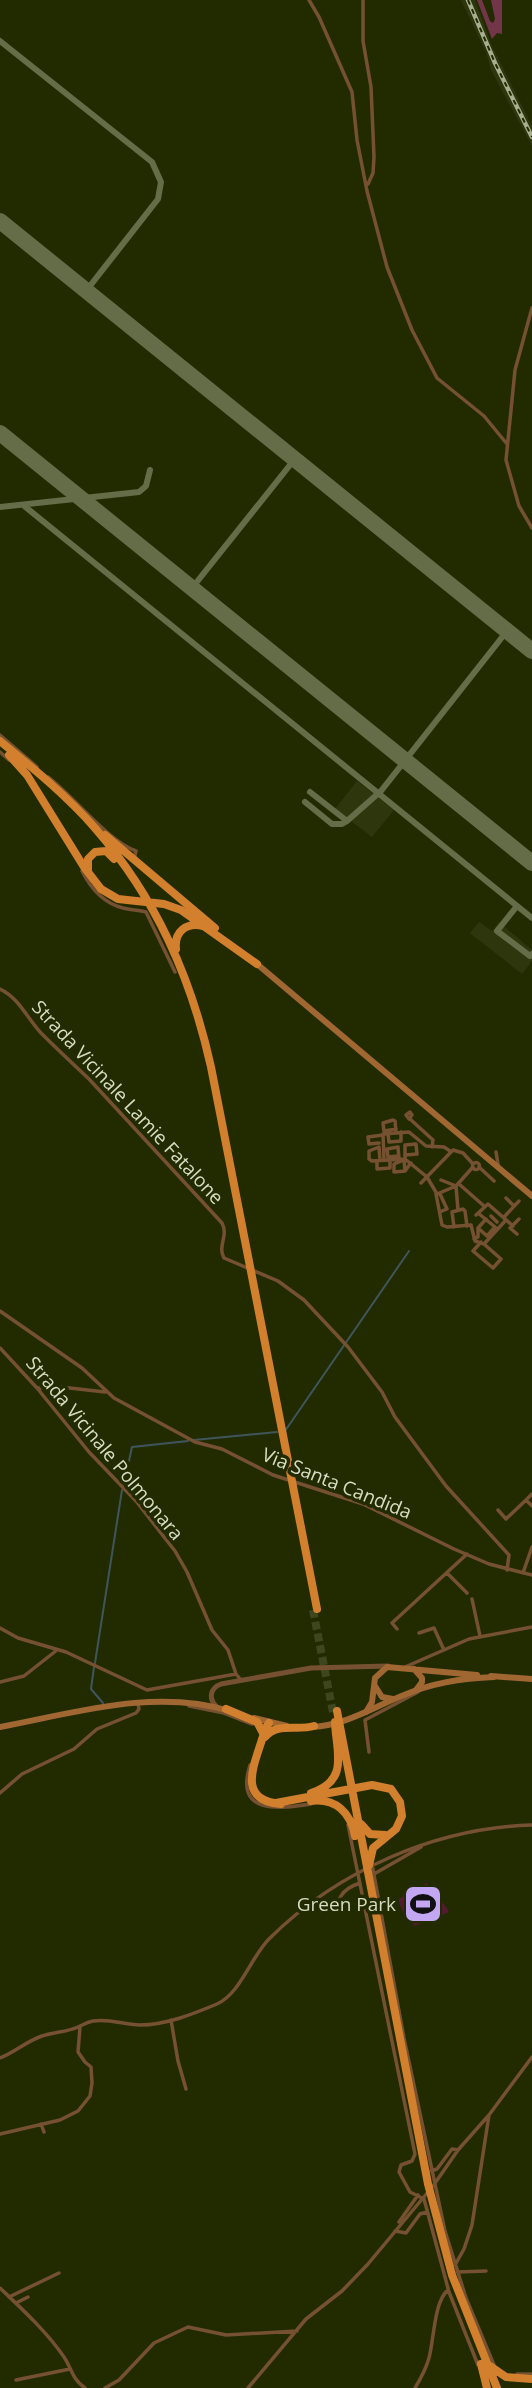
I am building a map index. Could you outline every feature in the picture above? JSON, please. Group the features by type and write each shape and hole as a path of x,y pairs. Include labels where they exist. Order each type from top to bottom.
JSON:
{"highway":[{"path":"0,746 52,786 257,964"},
{"path":"0,746 27,775 85,872 107,894 118,899 176,908 257,964"},
{"path":"0,746 65,801 96,833 146,902 182,975 203,1047 315,1610 211,1067 192,989 176,945 178,935 185,927 198,925 208,929"},
{"path":"52,786 94,827 139,885 168,935 194,1001"},
{"path":"85,872 90,855 106,851 146,902"},
{"path":"222,1708 257,1722 265,1736"},
{"path":"277,1803 319,1790 334,1777 339,1757 335,1718"},
{"path":"335,1718 363,1828 377,1836 396,1828"},
{"path":"335,1718 435,2228 484,2371 486,2388"},
{"path":"269,1723 251,1776 251,1784 258,1798 268,1803 321,1800 331,1802 343,1810 353,1827 368,1890"},
{"path":"265,1736 280,1727 314,1727"},
{"path":"346,1762 428,2184 463,2311 495,2388"},
{"path":"277,1803 380,1785 394,1791 400,1799 402,1809 396,1828 376,1844 369,1859 378,1927"},
{"path":"463,2311 494,2370 506,2378 531,2377"},
{"path":"508,2387 517,2380 531,2377"}],"main road":[{"path":"257,964 532,1194"},
{"path":"0,1727 138,1704 173,1701 222,1708 269,1723 314,1727 335,1718 355,1717 366,1712 371,1706 375,1681 384,1668 395,1666 532,1679"},
{"path":"408,1668 419,1672 422,1678 419,1689"},
{"path":"355,1717 419,1689 457,1680 494,1677"},
{"path":"375,1681 379,1695 395,1698"}],"street":[{"path":"309,0 352,92 357,140 393,284 438,379 484,416 507,444"},
{"path":"363,0 363,41 371,87 374,157 373,173 367,186"},
{"path":"532,308 516,369 507,444 507,469 520,508 532,528"},
{"path":"0,735 67,792 108,832 127,848 136,851 134,859"},
{"path":"85,872 93,890 102,899 122,908 146,912 175,972"},
{"name":"Strada Vicinale Lamie Fatalone","path":"0,989 13,997 40,1032 69,1063 89,1079 222,1223 225,1232 221,1248 226,1260 289,1287 346,1345 382,1392 395,1417 446,1486 509,1555 507,1570"},
{"path":"411,1114 433,1140 432,1147"},
{"path":"388,1133 389,1142 401,1141 397,1131"},
{"path":"379,1143 369,1144 368,1137 397,1131 410,1132 426,1146 444,1147 463,1153 494,1181"},
{"path":"383,1135 386,1160"},
{"path":"386,1160 379,1147 369,1151 369,1159 372,1161 386,1160 398,1157 406,1157 428,1177 447,1209 442,1212 442,1224 454,1227 471,1225 474,1239"},
{"path":"421,1183 450,1151"},
{"path":"496,1152 497,1163 532,1194"},
{"path":"438,1194 457,1185 485,1156"},
{"path":"405,1171 411,1163"},
{"path":"441,1180 457,1185 484,1206"},
{"path":"457,1185 458,1210"},
{"path":"506,1198 521,1207"},
{"path":"474,1239 482,1243 501,1259 494,1268 473,1251 482,1243 504,1219 516,1203"},
{"path":"497,1222 477,1214 488,1204 513,1226"},
{"path":"454,1227 452,1212 458,1210 465,1212 467,1226"},
{"path":"474,1239 478,1237 478,1228 496,1211"},
{"path":"478,1228 487,1236 495,1227 488,1219"},
{"path":"517,1234 510,1228 519,1219"},
{"path":"484,1260 492,1251"},
{"name":"Via Santa Candida","path":"0,1311 82,1368 107,1392 139,1413 193,1441 222,1449 273,1475 363,1504 467,1554 507,1570 532,1575"},
{"name":"Strada Vicinale Polmonara","path":"0,1348 37,1388 89,1452 136,1501 175,1551 211,1628 229,1652 236,1674 242,1680"},
{"path":"37,1388 61,1387 107,1392"},
{"path":"498,1510 506,1519 532,1494"},
{"path":"526,1500 532,1506"},
{"path":"523,1573 532,1547"},
{"path":"397,1629 392,1623 467,1554"},
{"path":"447,1573 467,1593"},
{"path":"472,1599 480,1636"},
{"path":"408,1668 480,1636 531,1627 532,1633"},
{"path":"0,1628 18,1638 57,1650 148,1690 236,1674"},
{"path":"419,1633 434,1628 444,1650"},
{"path":"0,1682 24,1676 57,1650"},
{"path":"370,1665 375,1669 375,1681"},
{"path":"222,1708 211,1697 213,1689 219,1685 311,1668 395,1666"},
{"path":"369,1752 365,1720 412,1696 419,1689"},
{"path":"0,1793 22,1774 74,1749 97,1729 136,1713 138,1704 173,1704 224,1713 257,1727 260,1736 246,1781 251,1796 266,1808 283,1809 318,1803 338,1811 349,1828 415,2154 411,2161 401,2165 399,2172 410,2193 423,2198 448,2290 486,2388"},
{"path":"0,2058 35,2039 91,2021 140,2025 171,2020 216,2004 229,1996 264,1944 313,1901 356,1875 441,1838 494,1827 532,1825"},
{"path":"396,1828 401,1827 380,1845 372,1863 431,2171 457,2272 493,2364 506,2374 531,2377"},
{"path":"374,1874 422,1846"},
{"path":"313,1901 321,1912 326,1913 339,1904 343,1893 360,1883"},
{"path":"171,2020 186,2089"},
{"path":"0,2134 72,2116 82,2107 91,2092 91,2067 78,2052 80,2026"},
{"path":"248,2388 306,2319 342,2291 419,2204 457,2150 489,2115 532,2057"},
{"path":"455,2265 472,2225 489,2115"},
{"path":"41,2124 44,2132"},
{"path":"29,2127 30,2135"},
{"path":"431,2171 438,2169 453,2148 457,2150"},
{"path":"399,2222 418,2195"},
{"path":"395,2231 406,2233 418,2216 427,2212"},
{"path":"457,2272 486,2271"},
{"path":"9,2297 59,2273"},
{"path":"0,2288 43,2330 65,2358 74,2379 85,2388"},
{"path":"415,2388 428,2360 440,2303 448,2290"},
{"path":"16,2303 28,2297"},
{"path":"105,2388 119,2380 154,2343 188,2327 230,2335 297,2331"},
{"path":"16,2379 70,2369"}],"shaded area":[{"path":"461,0 475,0 491,44 532,126 532,146 491,70 486,52"},
{"path":"477,0 482,0 493,23 495,19 491,0 502,0 502,34 497,33 492,39"},
{"path":"357,781 394,810 372,837 335,809"},
{"path":"479,922 492,931 499,922 532,950 532,961 522,974 470,933"},
{"name":"Green Park","path":"427,1883 449,1912 414,1926 409,1911 403,1912 398,1900"}],"waterway":[{"path":"285,1431 409,1251"},
{"path":"194,1440 277,1432"},
{"path":"124,1484 132,1447 188,1441"},
{"path":"95,1663 122,1490"},
{"path":"94,1667 91,1689 103,1703"}],"taxiway":[{"path":"0,41 152,162 161,182 158,199 86,291"},
{"path":"192,588 294,460"},
{"path":"0,507 139,492 146,486 150,470"},
{"path":"23,505 532,918"},
{"path":"305,802 332,824 347,821 381,791 507,631"},
{"path":"310,792 347,821"},
{"path":"517,906 497,931 530,956 532,954"}],"runway":[{"path":"0,221 532,651"},
{"path":"0,433 532,863"}],"tunnel":[{"path":"313,1610 333,1712"}],"railway":[{"path":"468,0 495,63 532,137"}],"place":[{"name":"Green Park","path":"423,1904"}]}
